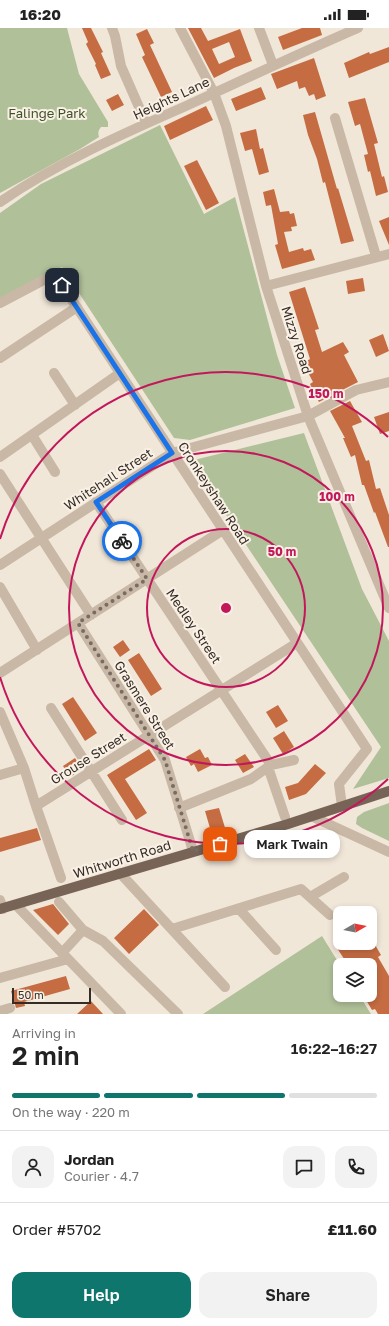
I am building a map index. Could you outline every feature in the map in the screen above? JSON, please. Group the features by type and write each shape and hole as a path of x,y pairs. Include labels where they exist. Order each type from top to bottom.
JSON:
{"main road":[{"name":"Whitworth Road","path":"1,906 16,904 288,824 389,791"}],"street":[{"path":"112,28 121,66 146,123"},
{"name":"Mizzy Road","path":"180,28 214,93 226,126 266,286 308,416 389,608"},
{"path":"259,28 273,65"},
{"name":"Heights Lane","path":"0,202 54,168 146,123 358,28"},
{"path":"335,118 376,256"},
{"path":"266,286 376,256 389,254"},
{"name":"Cronkeyshaw Road","path":"0,303 55,274 367,749 339,784 342,806"},
{"path":"0,358 77,307"},
{"path":"54,373 75,405"},
{"path":"0,457 120,373"},
{"name":"Whitehall Street","path":"0,565 172,453 308,416 356,390 389,382"},
{"path":"32,435 55,472"},
{"path":"0,474 3,487 41,539 91,615"},
{"name":"Medley Street","path":"96,502 222,690 270,766 285,817"},
{"path":"0,673 223,530"},
{"path":"0,588 37,650"},
{"name":"Grasmere Street","path":"78,623 165,760 193,851"},
{"name":"Grouse Street","path":"36,806 297,643"},
{"path":"51,708 122,820"},
{"path":"0,712 24,768 61,878"},
{"path":"180,808 251,779 270,766 294,760"},
{"path":"0,775 24,768"},
{"path":"311,816 389,852"},
{"path":"120,873 226,987"},
{"path":"310,897 344,877"},
{"path":"172,930 301,889 330,915"},
{"path":"59,902 82,930 103,941 178,1014"},
{"path":"16,904 121,1014"},
{"path":"239,909 276,950"},
{"path":"0,978 65,956 82,930"},
{"path":"1,1014 3,1010"}],"green space":[{"name":"Falinge Park","path":"0,28 67,28 79,74 108,122 108,127 101,127 98,132 99,137 80,149 0,193"},
{"path":"160,125 204,214 235,197 277,355 295,408 190,440 174,438 62,267 0,298 0,213 41,184"},
{"path":"304,433 362,589 389,641 389,778 353,789 381,747 190,461"},
{"path":"389,803 389,841 356,824 357,817 364,812"},
{"path":"322,936 336,958 333,958 333,1002 363,1002 371,1014 203,1014"}],"building":[{"path":"82,28 91,28 103,52 101,53 111,75 101,79 95,65 96,64 86,44 88,42"},
{"path":"188,28 201,28 208,41 240,29 252,61 214,78","holes":["229,42 235,57 219,64 212,49"]},
{"path":"302,28 320,28 322,35 283,50 278,37"},
{"path":"147,29 154,43 150,45 172,92 161,97 142,57 145,55 136,34"},
{"path":"389,47 389,62 349,78 344,63 369,52 370,54"},
{"path":"314,58 326,96 316,100 314,94 309,96 305,87 299,89 297,81 277,89 271,74"},
{"path":"261,87 266,99 236,111 231,99"},
{"path":"118,94 124,105 112,111 106,100"},
{"path":"365,98 378,143 374,144 382,177 384,176 388,192 376,196 370,171 368,172 364,155 368,154 360,124 355,126 348,102"},
{"path":"206,106 213,120 170,140 164,126"},
{"path":"315,112 337,189 338,188 354,241 341,244 325,182 323,183 317,159 308,135 303,115"},
{"path":"256,129 260,149 263,148 269,172 259,175 252,149 245,151 240,133"},
{"path":"197,160 219,203 206,210 184,166"},
{"path":"274,189 280,212 289,211 290,214 294,213 297,226 291,227 292,231 284,232 289,252 303,248 304,251 311,249 315,260 282,269 275,245 278,244 271,205 266,206 263,192"},
{"path":"389,217 389,245 379,221"},
{"path":"363,278 365,291 348,294 346,281"},
{"path":"305,287 319,329 315,330 322,352 343,342 349,352 344,355 358,382 319,402 310,384 313,382 303,363 310,359 289,292"},
{"path":"383,334 389,351 376,357 369,340"},
{"path":"350,401 362,422 352,426 366,461 369,460 376,489 380,488 389,515 389,547 364,485 362,485 355,455 351,457 343,438 345,438 330,411"},
{"path":"389,412 389,431 380,434 374,417"},
{"path":"123,640 130,650 120,657 113,647"},
{"path":"139,653 162,689 151,696 128,660"},
{"path":"73,697 97,733 85,741 62,704"},
{"path":"278,705 288,721 276,728 266,712"},
{"path":"284,731 294,747 283,754 273,738"},
{"path":"149,749 156,760 125,779 147,813 136,820 107,775"},
{"path":"200,749 205,758 208,757 212,765 198,772 194,764 191,766 186,757"},
{"path":"245,754 254,767 243,773 235,760"},
{"path":"75,758 82,769 70,777 63,766"},
{"path":"315,764 326,773 306,794 289,800 285,787 298,783"},
{"path":"219,808 226,831 212,835 205,811"},
{"path":"37,828 41,840 0,852 0,838"},
{"path":"53,904 69,924 58,935 33,910"},
{"path":"144,909 159,925 129,954 114,938"},
{"path":"377,948 381,955 378,957 389,976 389,1014 378,1014 375,1009 372,1010 367,1002 377,1002 377,958 343,958 338,950 377,950"},
{"path":"66,976 70,989 24,1002 25,1006 16,1008 11,991"},
{"path":"91,1001 103,1014 77,1014"}],"way so far":[{"path":"122,541 147,579 78,623 165,760 193,851 220,844"}],"place":[{"name":"Mark Twain","path":"220,844"}],"route":[{"path":"62,285 172,453 96,502 122,541"}]}
